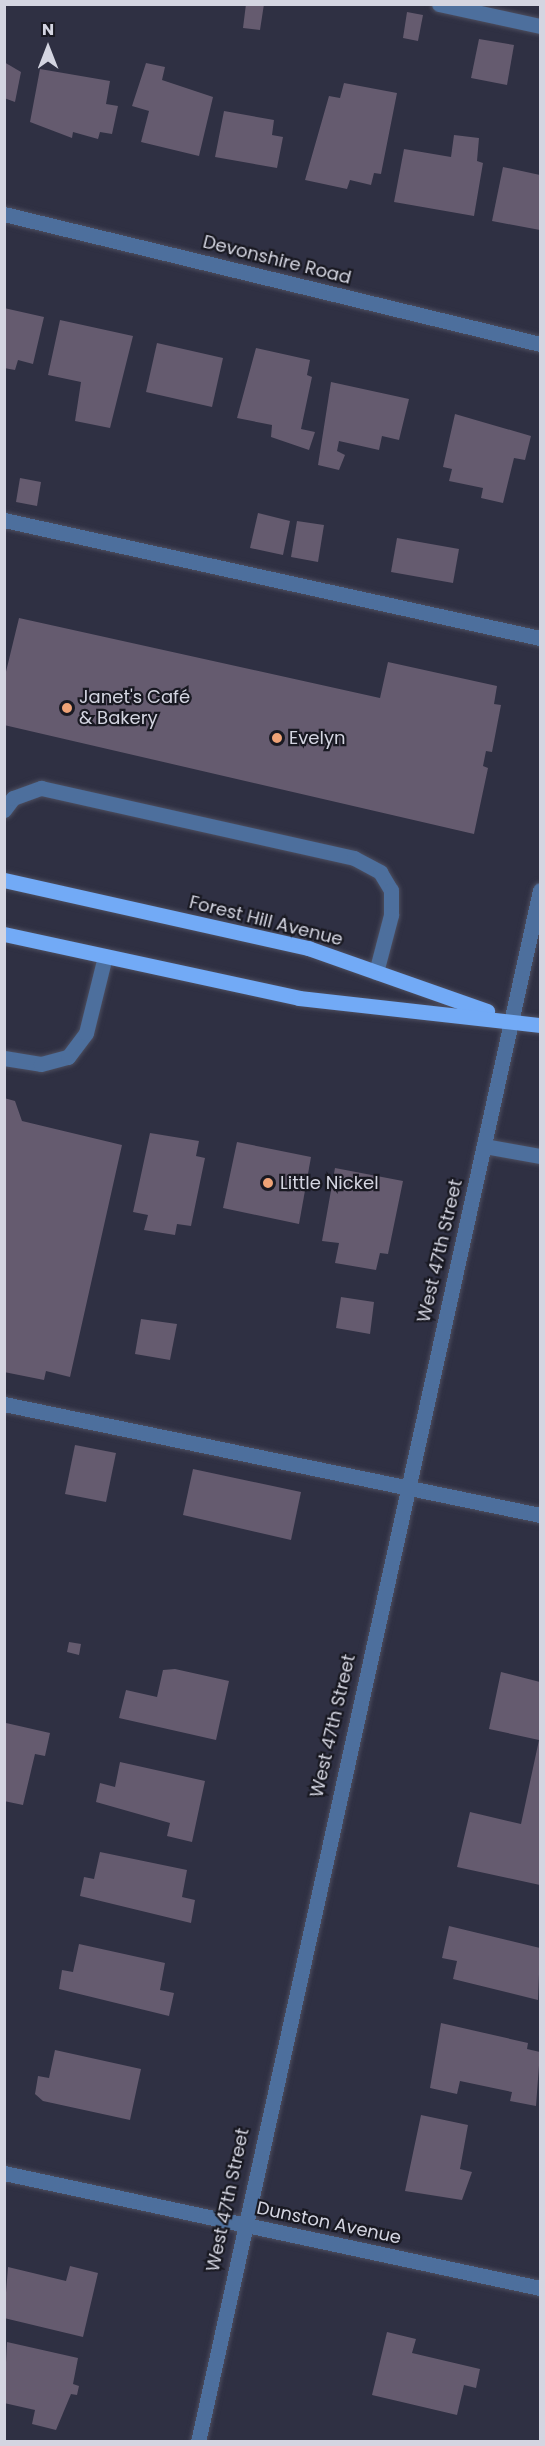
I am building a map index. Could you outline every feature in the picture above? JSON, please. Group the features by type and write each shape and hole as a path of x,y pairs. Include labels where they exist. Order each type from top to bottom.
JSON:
{"main road":[{"name":"Forest Hill Avenue","path":"4,880 308,948 513,1020"},
{"name":"Forest Hill Avenue","path":"4,934 300,998 513,1020 540,1025"}],"street":[{"path":"439,4 540,26"},
{"name":"Devonshire Road","path":"4,214 540,344"},
{"path":"4,520 540,638"},
{"path":"4,810 13,798 41,788 354,858 380,872 391,890 391,915 376,972"},
{"name":"West 47th Street","path":"198,2442 242,2225 406,1487 513,1020 540,890"},
{"path":"4,1058 40,1064 68,1057 86,1033 105,956"},
{"path":"484,1146 540,1156"},
{"path":"4,1404 540,1515"},
{"name":"Dunston Avenue","path":"4,2173 540,2288"}],"building":[{"path":"246,4 264,4 260,30 243,28"},
{"path":"407,12 423,15 418,41 403,38"},
{"path":"479,39 514,45 507,85 471,78"},
{"path":"4,62 21,72 15,102 4,98"},
{"path":"146,63 165,67 162,80 213,97 199,156 141,142 149,111 132,106"},
{"path":"40,69 110,81 106,104 118,106 112,134 100,132 98,139 73,132 72,138 30,122"},
{"path":"344,83 397,93 381,174 374,173 371,185 350,180 347,189 305,180 329,96 340,98"},
{"path":"224,111 274,120 272,135 283,137 277,168 215,157"},
{"path":"454,135 479,138 477,161 483,163 474,216 394,202 404,149 451,157"},
{"path":"503,167 540,175 540,230 492,221"},
{"path":"4,308 44,317 33,364 18,360 15,370 4,368"},
{"path":"60,320 133,336 110,428 75,421 81,382 48,375"},
{"path":"157,343 223,358 212,407 146,392"},
{"path":"256,348 310,360 307,375 312,377 301,429 315,432 309,450 271,437 272,425 237,418"},
{"path":"331,382 409,399 399,440 382,436 379,450 339,441 337,451 345,455 339,470 318,465"},
{"path":"455,414 531,436 525,460 514,458 503,503 481,498 483,488 449,481 452,469 443,467"},
{"path":"20,478 41,482 37,506 16,502"},
{"path":"258,513 290,521 283,555 250,548"},
{"path":"297,521 324,525 318,562 291,557"},
{"path":"397,538 459,549 453,583 391,572"},
{"name":"Evelyn","path":"19,618 380,698 388,662 497,686 494,704 501,705 492,752 486,751 483,766 488,768 474,834 4,725 4,680"},
{"path":"4,1098 15,1101 22,1121 122,1145 70,1377 46,1371 44,1380 4,1372"},
{"path":"150,1133 199,1141 196,1156 205,1158 191,1226 177,1224 175,1235 144,1230 148,1215 133,1212"},
{"name":"Little Nickel","path":"237,1142 311,1157 299,1224 223,1208"},
{"path":"335,1168 403,1181 388,1254 380,1253 376,1270 335,1263 339,1243 322,1241"},
{"path":"341,1297 374,1302 370,1334 336,1328"},
{"path":"141,1319 177,1324 170,1360 135,1354"},
{"path":"75,1445 116,1453 106,1502 65,1494"},
{"path":"193,1469 301,1492 291,1540 183,1515"},
{"path":"69,1642 81,1644 79,1655 67,1652"},
{"path":"175,1669 229,1681 216,1740 119,1718 126,1690 157,1697 163,1670"},
{"path":"501,1672 540,1682 540,1885 457,1867 470,1812 521,1824 539,1740 489,1729"},
{"path":"6,1723 50,1733 45,1756 35,1754 23,1805 4,1801"},
{"path":"120,1762 205,1781 192,1842 167,1836 170,1823 96,1802 100,1783 115,1787"},
{"path":"100,1852 187,1870 182,1897 195,1900 191,1923 80,1896 84,1877 94,1879"},
{"path":"449,1926 540,1948 538,2000 453,1979 457,1961 442,1958"},
{"path":"79,1944 165,1963 160,1990 174,1993 169,2016 59,1989 62,1970 73,1972"},
{"path":"441,2023 528,2043 527,2049 540,2052 536,2106 510,2101 512,2092 460,2081 457,2094 430,2088"},
{"path":"55,2050 141,2069 130,2120 43,2101 35,2094 38,2076 49,2078"},
{"path":"421,2115 468,2125 460,2169 472,2172 462,2200 405,2191"},
{"path":"70,2266 98,2273 83,2337 4,2318 8,2267 66,2281"},
{"path":"387,2332 416,2339 412,2353 480,2369 476,2388 464,2385 457,2415 372,2395"},
{"path":"7,2342 78,2358 73,2384 79,2386 77,2395 71,2394 56,2430 32,2424 35,2410 4,2403"}],"place":[{"name":"Janet's Café & Bakery","path":"67,708"},
{"name":"Evelyn","path":"277,738"},
{"name":"Little Nickel","path":"268,1183"}]}
